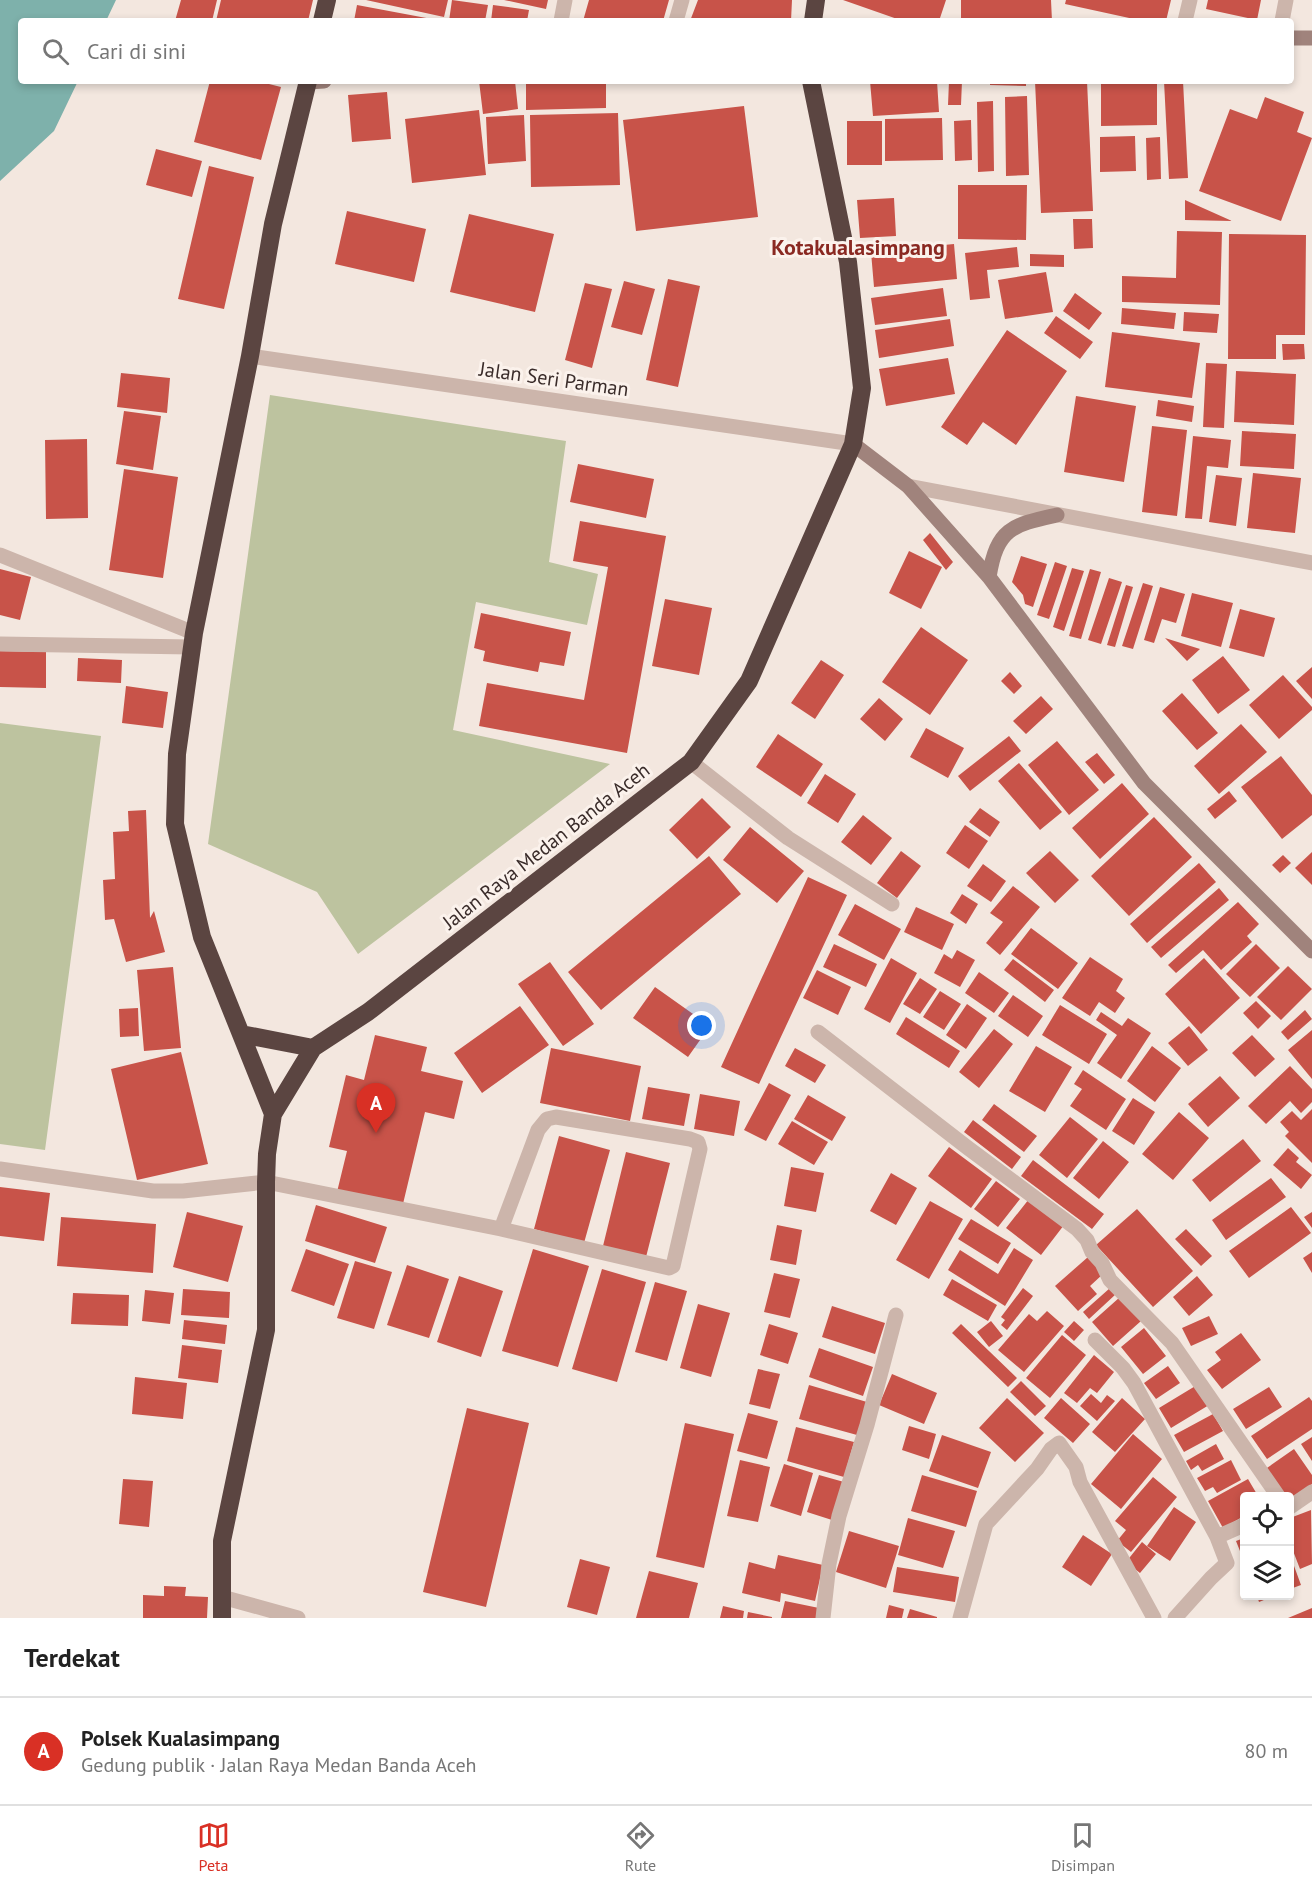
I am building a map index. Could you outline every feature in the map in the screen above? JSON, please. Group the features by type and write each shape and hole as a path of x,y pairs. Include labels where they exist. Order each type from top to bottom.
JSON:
{"highway":[{"path":"323,18 327,0"},
{"path":"813,18 816,0"},
{"path":"273,1114 202,937 175,824 177,754 193,640 250,356 273,224 312,84"},
{"name":"Jalan Raya Medan Banda Aceh","path":"222,1618 222,1542 266,1330 266,1182 267,1154 273,1114 313,1048 368,1012 691,762 749,681 853,444 862,388 849,273 812,84"},
{"path":"241,1034 313,1048"}],"street":[{"path":"562,18 565,0"},
{"path":"677,18 682,0"},
{"path":"1186,18 1190,0"},
{"path":"1283,18 1286,0"},
{"path":"1294,38 1312,38"},
{"name":"Jalan Seri Parman","path":"250,356 853,444"},
{"path":"853,444 908,486 988,577 1144,783 1312,951"},
{"path":"908,486 1312,563"},
{"path":"988,577 998,542 1010,528 1032,520 1057,515"},
{"path":"0,555 193,640"},
{"path":"0,644 193,640"},
{"path":"691,762 788,838 892,904"},
{"path":"818,1032 968,1148 1077,1228 1102,1263 1110,1281 1172,1343 1275,1492"},
{"path":"0,1169 153,1191 183,1191 266,1182 501,1228 664,1268 672,1268 700,1149 698,1143 690,1139 556,1117 547,1119 538,1130 501,1228"},
{"path":"823,1618 829,1564 839,1516 867,1425 896,1315"},
{"path":"1095,1340 1123,1368 1134,1383 1217,1537 1227,1563 1174,1618"},
{"path":"960,1618 986,1524 1037,1469 1051,1449 1059,1443 1076,1467 1080,1482 1154,1618"},
{"path":"1294,1504 1312,1492"},
{"path":"1217,1537 1240,1527"},
{"path":"222,1597 298,1618"}],"green space":[{"path":"270,395 566,441 549,562 598,574 587,625 476,602 453,730 610,764 358,954 317,892 208,844"},
{"path":"0,723 101,736 45,1150 0,1144"}],"water":[{"path":"0,0 116,0 107,18 18,18 18,84 77,84 54,131 0,181"}],"building":[{"path":"181,0 217,0 213,18 176,18"},
{"path":"221,0 313,0 309,18 217,18"},
{"path":"366,0 448,0 444,17"},
{"path":"452,0 488,5 486,18 449,18"},
{"path":"504,0 548,0 546,9"},
{"path":"589,0 669,0 664,18 584,18"},
{"path":"698,0 792,0 791,18 691,18"},
{"path":"843,0 946,0 940,18 894,18"},
{"path":"961,0 1051,0 1052,18 961,18"},
{"path":"1066,0 1171,0 1167,18 1129,18 1065,4"},
{"path":"1208,0 1261,0 1257,18 1206,9"},
{"path":"357,5 426,18 355,18"},
{"path":"493,5 529,10 528,18 491,18"},
{"path":"209,84 269,84 281,87 261,160 194,142"},
{"path":"479,84 515,84 518,109 483,114"},
{"path":"526,84 606,84 606,108 526,110"},
{"path":"870,84 937,84 939,112 873,116"},
{"path":"949,84 962,84 961,105 948,105"},
{"path":"1026,84 1026,86 990,85"},
{"path":"1035,84 1087,84 1093,211 1041,213"},
{"path":"1101,84 1157,84 1157,125 1101,126"},
{"path":"1164,84 1183,84 1188,178 1169,179"},
{"path":"387,92 391,139 352,142 348,95"},
{"path":"1027,96 1029,175 1006,176 1005,97"},
{"path":"1265,97 1304,112 1297,132 1312,138 1281,221 1199,191 1230,109 1257,119"},
{"path":"993,101 994,171 978,172 977,102"},
{"path":"744,106 758,217 636,231 623,120"},
{"path":"479,110 486,175 412,183 405,119"},
{"path":"618,113 620,185 531,187 530,115"},
{"path":"524,115 526,161 488,164 486,117"},
{"path":"942,118 943,160 885,161 885,119"},
{"path":"971,120 972,160 955,161 954,121"},
{"path":"847,121 882,121 882,165 847,165"},
{"path":"1135,136 1136,171 1100,172 1100,137"},
{"path":"1160,137 1161,179 1147,180 1146,138"},
{"path":"156,149 202,161 192,197 146,185"},
{"path":"209,166 254,177 224,309 178,299"},
{"path":"958,185 1027,185 1026,240 958,239"},
{"path":"894,198 896,236 860,238 857,200"},
{"path":"1185,200 1232,221 1185,220"},
{"path":"347,211 426,229 414,282 335,264"},
{"path":"469,214 554,234 535,312 450,292"},
{"path":"1073,219 1092,219 1093,248 1074,249"},
{"path":"1177,231 1222,232 1220,305 1122,302 1122,276 1176,278"},
{"path":"1229,234 1306,235 1305,335 1276,335 1276,359 1228,359"},
{"path":"954,244 957,279 874,287 871,252"},
{"path":"1017,247 1019,267 987,270 990,298 970,300 965,253"},
{"path":"1030,254 1064,255 1064,267 1030,266"},
{"path":"1046,272 1053,312 1005,319 998,280"},
{"path":"668,279 700,286 678,387 646,380"},
{"path":"624,281 655,289 642,335 611,327"},
{"path":"585,283 612,289 592,368 565,360"},
{"path":"943,288 947,316 875,325 871,298"},
{"path":"1075,293 1102,313 1089,330 1063,311"},
{"path":"1122,308 1176,313 1174,329 1121,324"},
{"path":"1184,312 1219,314 1217,333 1183,331"},
{"path":"1056,316 1093,342 1080,359 1044,333"},
{"path":"950,319 954,346 879,358 875,330"},
{"path":"1007,330 1067,371 1016,445 983,422 967,445 941,427"},
{"path":"1112,332 1200,343 1192,398 1105,387"},
{"path":"1282,344 1304,344 1305,359 1283,360"},
{"path":"948,358 955,394 886,406 879,369"},
{"path":"1206,363 1227,364 1224,428 1203,427"},
{"path":"1236,371 1296,374 1294,425 1234,422"},
{"path":"121,373 170,378 167,413 117,407"},
{"path":"1076,396 1136,406 1124,482 1064,472"},
{"path":"1158,400 1194,406 1192,422 1156,416"},
{"path":"124,411 161,416 153,470 116,464"},
{"path":"1152,426 1187,430 1177,516 1142,512"},
{"path":"1242,431 1296,434 1294,469 1240,466"},
{"path":"1193,436 1231,440 1228,468 1207,466 1202,519 1185,518"},
{"path":"87,439 88,518 46,519 45,440"},
{"path":"578,464 654,479 646,518 570,502"},
{"path":"124,469 178,477 163,578 109,570"},
{"path":"1253,473 1301,478 1295,533 1247,528"},
{"path":"1216,475 1242,478 1236,526 1209,522"},
{"path":"580,521 666,536 627,753 479,726 487,683 584,700 608,567 573,561"},
{"path":"930,533 953,562 946,570 923,540"},
{"path":"909,551 942,567 921,609 889,593"},
{"path":"1021,556 1047,564 1033,607 1025,604 1023,595 1012,582"},
{"path":"1055,562 1067,566 1049,619 1037,615"},
{"path":"1072,568 1084,571 1064,631 1053,627"},
{"path":"0,569 31,577 20,620 0,615"},
{"path":"1090,569 1101,572 1081,639 1069,636"},
{"path":"1109,578 1122,582 1101,644 1088,640"},
{"path":"1143,583 1153,586 1133,649 1122,646"},
{"path":"1126,585 1133,587 1115,647 1107,645"},
{"path":"1160,587 1185,594 1176,623 1162,619 1154,643 1144,640"},
{"path":"1192,593 1233,603 1221,647 1181,636"},
{"path":"665,599 712,608 699,675 652,666"},
{"path":"1240,609 1275,618 1264,657 1229,648"},
{"path":"481,613 571,632 564,666 540,662 538,672 483,661 485,651 474,648"},
{"path":"921,627 968,660 930,715 882,682"},
{"path":"1165,638 1200,649 1187,661"},
{"path":"0,651 46,652 46,688 0,687"},
{"path":"1223,656 1250,690 1218,714 1192,680"},
{"path":"78,658 122,660 121,683 77,681"},
{"path":"821,660 844,675 815,719 791,703"},
{"path":"1312,667 1312,699 1296,681"},
{"path":"1010,672 1022,686 1014,694 1001,681"},
{"path":"1283,675 1312,707 1312,710 1279,739 1249,705"},
{"path":"126,686 168,692 163,728 122,723"},
{"path":"1182,693 1218,733 1197,750 1162,711"},
{"path":"1041,696 1053,709 1026,734 1013,721"},
{"path":"879,698 903,719 885,741 860,719"},
{"path":"1241,724 1267,752 1219,794 1194,766"},
{"path":"926,728 964,748 948,778 910,757"},
{"path":"778,734 823,764 801,797 756,767"},
{"path":"1009,736 1021,751 970,791 958,776"},
{"path":"1057,741 1099,790 1069,815 1028,765"},
{"path":"1097,753 1115,775 1104,784 1085,762"},
{"path":"1281,756 1312,795 1312,815 1282,839 1241,787"},
{"path":"1019,763 1062,812 1040,830 998,781"},
{"path":"825,774 856,794 838,823 807,803"},
{"path":"1122,783 1149,814 1100,859 1072,828"},
{"path":"1229,791 1237,801 1215,819 1207,809"},
{"path":"702,798 731,827 697,859 669,830"},
{"path":"980,808 1000,822 990,837 969,822"},
{"path":"146,810 150,918 154,911 165,952 126,962 114,919 105,920 103,880 115,879 113,832 129,831 128,811"},
{"path":"863,815 892,838 871,865 841,842"},
{"path":"1154,817 1192,857 1129,916 1091,876"},
{"path":"965,825 988,841 969,869 946,853"},
{"path":"750,827 804,871 777,903 723,860"},
{"path":"901,851 921,866 897,898 877,883"},
{"path":"1050,851 1079,880 1055,903 1026,873"},
{"path":"1312,852 1312,885 1295,868"},
{"path":"1283,855 1291,863 1280,873 1272,865"},
{"path":"709,856 741,894 601,1010 568,972"},
{"path":"1199,863 1216,882 1147,943 1130,924"},
{"path":"983,864 1006,881 991,902 967,886"},
{"path":"808,877 847,895 759,1084 721,1067"},
{"path":"1013,886 1040,907 1000,955 986,943 1003,922 990,913"},
{"path":"1219,888 1229,900 1161,958 1151,947"},
{"path":"962,894 978,904 966,924 950,913"},
{"path":"1238,902 1259,924 1247,936 1252,942 1221,970 1203,950 1176,973 1168,965"},
{"path":"855,904 901,929 884,960 838,935"},
{"path":"916,907 954,924 942,950 904,932"},
{"path":"1031,928 1078,963 1058,989 1011,954"},
{"path":"834,944 877,964 866,987 823,967"},
{"path":"1256,944 1280,968 1250,997 1226,974"},
{"path":"957,950 975,960 960,987 934,973 944,954 952,959"},
{"path":"1090,957 1123,979 1116,991 1125,998 1115,1013 1099,1002 1090,1016 1062,998"},
{"path":"891,958 917,973 890,1023 864,1009"},
{"path":"1204,958 1240,998 1201,1034 1165,994"},
{"path":"1013,959 1054,990 1045,1002 1004,970"},
{"path":"550,962 594,1024 563,1046 518,984"},
{"path":"1288,966 1312,989 1281,1020 1257,997"},
{"path":"173,967 181,1048 144,1051 137,970"},
{"path":"817,970 851,987 838,1015 803,998"},
{"path":"979,972 1009,993 994,1013 965,993"},
{"path":"920,978 937,989 920,1014 903,1004"},
{"path":"655,987 710,1026 688,1057 633,1018"},
{"path":"940,991 961,1004 944,1030 923,1017"},
{"path":"1013,995 1043,1016 1028,1037 998,1016"},
{"path":"1256,1001 1271,1016 1258,1029 1243,1013"},
{"path":"967,1004 987,1018 966,1049 946,1035"},
{"path":"1060,1005 1107,1034 1089,1064 1042,1035"},
{"path":"520,1006 549,1045 482,1093 454,1053"},
{"path":"138,1008 139,1036 120,1037 119,1009"},
{"path":"1305,1010 1312,1019 1288,1040 1281,1032"},
{"path":"1101,1012 1122,1026 1128,1018 1151,1033 1121,1079 1097,1063 1117,1035 1096,1020"},
{"path":"906,1017 960,1051 949,1068 896,1034"},
{"path":"1189,1026 1208,1050 1188,1066 1168,1043"},
{"path":"994,1029 1013,1044 979,1088 959,1072"},
{"path":"1312,1030 1312,1079 1288,1050"},
{"path":"375,1035 427,1047 421,1071 463,1081 454,1119 425,1112 402,1208 337,1192 347,1151 329,1147 346,1075 364,1080"},
{"path":"1252,1035 1275,1059 1255,1077 1232,1053"},
{"path":"1036,1046 1072,1067 1045,1112 1009,1091"},
{"path":"1152,1046 1181,1068 1155,1102 1127,1081"},
{"path":"551,1048 641,1066 630,1121 540,1103"},
{"path":"795,1048 826,1065 815,1083 785,1066"},
{"path":"181,1052 208,1164 137,1180 111,1069"},
{"path":"1290,1066 1312,1089 1312,1102 1301,1113 1290,1101 1266,1124 1248,1106"},
{"path":"1083,1070 1126,1099 1106,1130 1070,1106 1082,1089 1074,1084"},
{"path":"1220,1076 1240,1098 1208,1127 1188,1104"},
{"path":"769,1083 791,1095 766,1141 744,1130"},
{"path":"648,1087 690,1094 684,1126 642,1119"},
{"path":"700,1094 740,1101 734,1136 694,1129"},
{"path":"808,1095 846,1117 832,1141 794,1119"},
{"path":"1133,1098 1155,1112 1134,1145 1112,1131"},
{"path":"994,1104 1037,1136 1024,1152 982,1120"},
{"path":"1312,1109 1312,1163 1285,1136 1289,1132 1280,1122 1292,1111 1301,1120"},
{"path":"1179,1112 1209,1138 1173,1180 1142,1154"},
{"path":"1070,1117 1098,1139 1067,1178 1039,1155"},
{"path":"973,1120 1021,1157 1012,1169 964,1132"},
{"path":"792,1121 828,1142 814,1165 778,1144"},
{"path":"559,1136 610,1150 584,1243 534,1229"},
{"path":"1243,1139 1261,1161 1210,1202 1192,1180"},
{"path":"1103,1141 1129,1162 1099,1199 1073,1178"},
{"path":"949,1147 992,1179 971,1208 928,1176"},
{"path":"1288,1148 1299,1158 1296,1162 1312,1175 1301,1189 1273,1165"},
{"path":"626,1152 670,1163 646,1257 603,1246"},
{"path":"1033,1160 1104,1214 1092,1229 1021,1176"},
{"path":"791,1167 824,1173 816,1212 784,1206"},
{"path":"891,1173 917,1188 896,1225 870,1211"},
{"path":"1271,1178 1286,1197 1226,1240 1212,1220"},
{"path":"996,1181 1020,1199 998,1227 974,1209"},
{"path":"0,1187 50,1193 44,1241 0,1236"},
{"path":"1029,1199 1064,1225 1041,1255 1006,1228"},
{"path":"930,1201 963,1219 929,1279 896,1260"},
{"path":"316,1205 387,1227 375,1263 305,1241"},
{"path":"1291,1207 1311,1233 1249,1278 1229,1251"},
{"path":"1137,1209 1193,1271 1153,1307 1096,1245"},
{"path":"187,1212 243,1226 228,1282 173,1267"},
{"path":"1312,1212 1312,1228 1304,1217"},
{"path":"61,1217 156,1224 153,1273 57,1266"},
{"path":"971,1219 1011,1243 998,1264 958,1239"},
{"path":"777,1225 802,1230 796,1265 770,1260"},
{"path":"1186,1229 1212,1256 1201,1266 1175,1239"},
{"path":"1014,1248 1033,1260 1005,1306 948,1270 960,1250 998,1274"},
{"path":"306,1249 349,1264 334,1306 291,1291"},
{"path":"533,1249 589,1266 558,1367 502,1351"},
{"path":"1312,1252 1312,1273 1303,1258"},
{"path":"1088,1257 1103,1274 1090,1286 1097,1294 1078,1311 1055,1286"},
{"path":"355,1261 392,1272 374,1329 337,1318"},
{"path":"407,1265 449,1279 429,1338 387,1325"},
{"path":"602,1269 646,1282 617,1382 572,1369"},
{"path":"774,1273 800,1279 790,1318 764,1312"},
{"path":"459,1276 503,1291 481,1357 437,1342"},
{"path":"1197,1276 1213,1295 1189,1316 1173,1297"},
{"path":"952,1279 997,1305 988,1321 943,1295"},
{"path":"655,1282 687,1291 667,1361 635,1352"},
{"path":"1023,1288 1033,1296 1007,1330 1001,1325 1005,1320 1001,1317"},
{"path":"1110,1288 1116,1294 1089,1319 1083,1312"},
{"path":"183,1289 230,1292 229,1318 181,1315"},
{"path":"145,1290 174,1293 170,1324 142,1321"},
{"path":"73,1293 129,1295 128,1326 71,1324"},
{"path":"1120,1297 1141,1321 1113,1346 1092,1322"},
{"path":"698,1304 730,1313 711,1377 680,1368"},
{"path":"832,1306 885,1323 875,1354 822,1337"},
{"path":"1047,1311 1064,1326 1024,1372 998,1350 1029,1314 1037,1321"},
{"path":"1209,1316 1218,1334 1191,1346 1182,1328"},
{"path":"184,1320 227,1325 225,1344 182,1339"},
{"path":"991,1321 1003,1336 989,1347 977,1332"},
{"path":"1074,1321 1084,1330 1074,1341 1064,1332"},
{"path":"769,1324 798,1333 788,1364 760,1355"},
{"path":"961,1324 1017,1378 1008,1387 952,1333"},
{"path":"1144,1328 1166,1356 1143,1374 1121,1347"},
{"path":"1241,1333 1261,1360 1222,1389 1207,1370 1221,1360 1215,1352"},
{"path":"1062,1335 1086,1355 1050,1398 1026,1378"},
{"path":"182,1345 222,1350 218,1383 178,1378"},
{"path":"819,1348 873,1367 863,1396 809,1377"},
{"path":"1094,1355 1114,1372 1097,1393 1090,1388 1077,1403 1064,1393"},
{"path":"1168,1366 1180,1383 1156,1399 1144,1383"},
{"path":"758,1369 780,1374 770,1409 749,1404"},
{"path":"892,1374 937,1393 924,1424 879,1405"},
{"path":"135,1377 187,1383 183,1419 132,1414"},
{"path":"1021,1381 1046,1406 1035,1416 1010,1392"},
{"path":"809,1385 867,1402 857,1435 799,1419"},
{"path":"1197,1385 1209,1405 1171,1428 1159,1408"},
{"path":"1269,1387 1282,1407 1246,1429 1233,1409"},
{"path":"1091,1394 1101,1403 1107,1395 1115,1401 1097,1421 1080,1406"},
{"path":"1309,1397 1312,1401 1312,1429 1267,1459 1251,1436"},
{"path":"1007,1398 1044,1433 1015,1462 979,1428"},
{"path":"1061,1398 1090,1424 1073,1443 1044,1418"},
{"path":"1122,1398 1145,1419 1115,1452 1092,1432"},
{"path":"467,1408 529,1423 486,1607 423,1592"},
{"path":"748,1413 778,1421 767,1459 737,1451"},
{"path":"1213,1414 1223,1431 1184,1452 1174,1435"},
{"path":"685,1423 734,1434 704,1568 656,1557"},
{"path":"909,1426 936,1434 929,1459 902,1450"},
{"path":"796,1427 854,1442 844,1477 787,1461"},
{"path":"1133,1434 1162,1459 1121,1509 1091,1484"},
{"path":"942,1435 991,1452 978,1488 929,1471"},
{"path":"1312,1437 1312,1461 1301,1444"},
{"path":"1216,1444 1224,1459 1202,1471 1198,1465 1191,1470 1186,1461"},
{"path":"1294,1449 1312,1475 1312,1484 1294,1497 1294,1492 1280,1492 1264,1470"},
{"path":"740,1460 770,1467 758,1522 727,1516"},
{"path":"1231,1460 1241,1480 1217,1493 1213,1487 1205,1491 1197,1478"},
{"path":"784,1464 813,1473 801,1516 770,1506"},
{"path":"819,1475 844,1482 832,1520 807,1512"},
{"path":"922,1475 977,1491 966,1527 911,1511"},
{"path":"1153,1477 1177,1497 1131,1552 1117,1541 1126,1530 1115,1521"},
{"path":"123,1479 153,1481 149,1527 119,1524"},
{"path":"1248,1479 1256,1492 1240,1492 1240,1518 1223,1528 1208,1501"},
{"path":"1174,1507 1196,1522 1170,1561 1147,1546"},
{"path":"1311,1510 1312,1564 1300,1569 1294,1553 1294,1516"},
{"path":"908,1518 955,1531 943,1568 898,1555"},
{"path":"849,1531 899,1546 886,1588 836,1572"},
{"path":"1083,1535 1112,1554 1091,1586 1062,1567"},
{"path":"1240,1540 1240,1551 1236,1541"},
{"path":"1142,1542 1156,1554 1140,1573 1126,1562"},
{"path":"778,1555 823,1565 815,1601 781,1593 780,1602 742,1593 749,1562 775,1569"},
{"path":"580,1559 610,1567 597,1615 567,1607"},
{"path":"1294,1566 1301,1585 1294,1588"},
{"path":"897,1567 959,1577 955,1602 893,1592"},
{"path":"649,1571 698,1583 689,1618 636,1618"},
{"path":"164,1586 186,1587 185,1596 208,1597 207,1618 143,1618 143,1595 164,1596"},
{"path":"785,1601 819,1608 817,1618 781,1618"},
{"path":"889,1605 904,1609 902,1618 886,1618"},
{"path":"723,1606 744,1611 743,1618 720,1618"},
{"path":"1312,1608 1312,1618 1288,1618"},
{"path":"910,1609 937,1617 937,1618 907,1618"},
{"path":"748,1612 772,1617 772,1618 747,1618"}],"place":[{"name":"Polsek Kualasimpang","path":"376,1133"}],"district":[{"name":"Kotakualasimpang","path":"858,247"}]}
